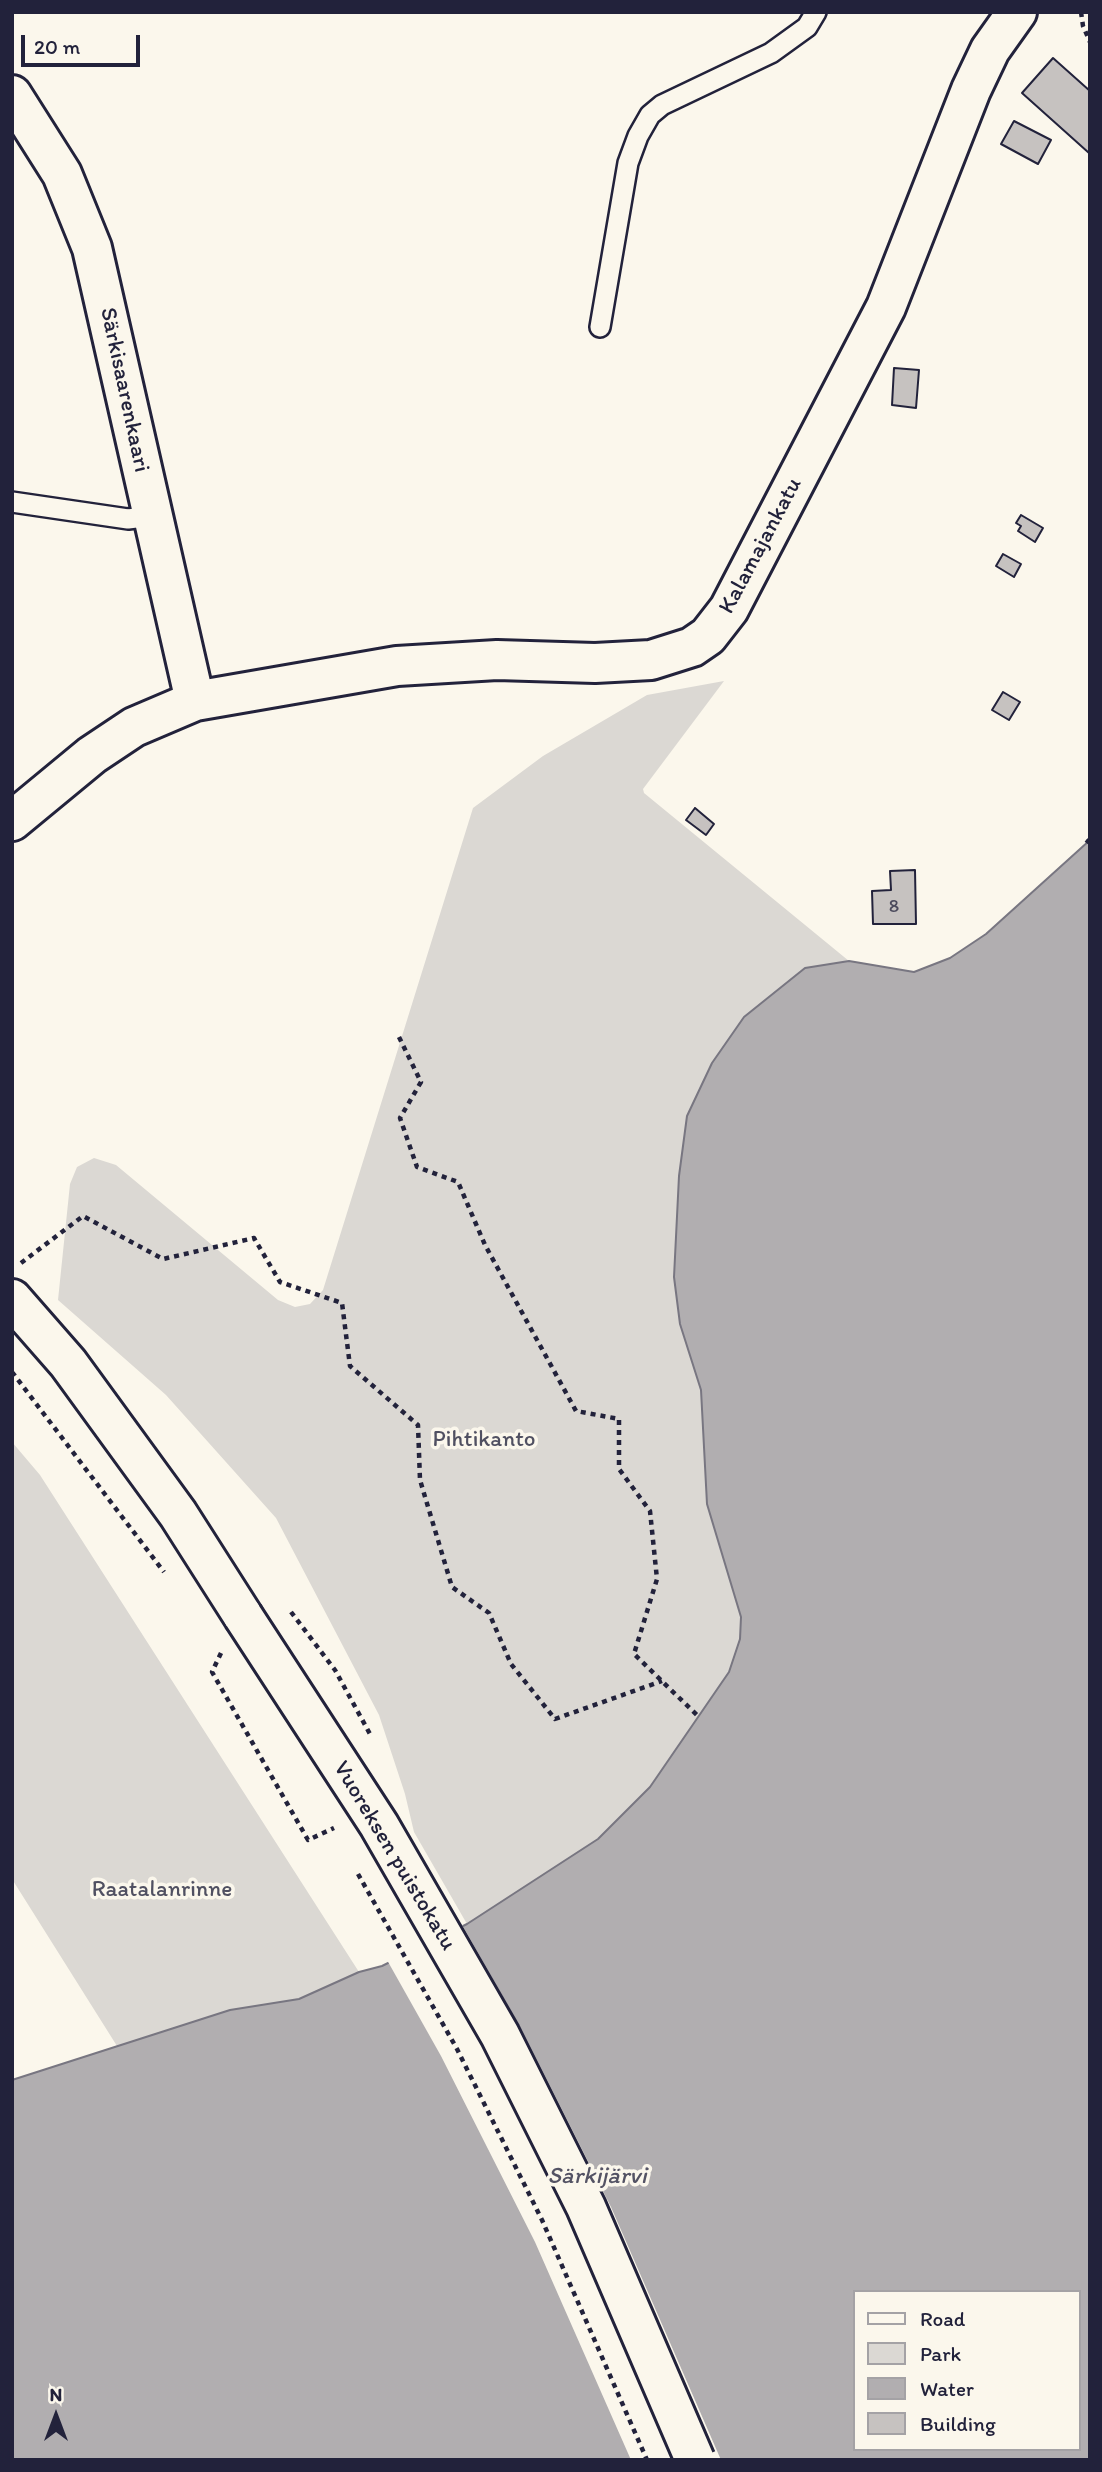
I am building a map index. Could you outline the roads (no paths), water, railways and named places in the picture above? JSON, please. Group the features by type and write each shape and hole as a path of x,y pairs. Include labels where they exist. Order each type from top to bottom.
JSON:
{"street":[{"name":"Kalamajankatu","path":"12,821 92,755 134,727 195,701 397,666 497,660 595,663 650,660 692,646 708,636 729,609 886,307 971,90 990,50 1017,12"},
{"name":"Särkisaarenkaari","path":"12,95 62,174 89,238 195,701"},
{"name":"Vuoreksen puistokatu","path":"12,1298 68,1363 146,1471 379,1825 500,2035 586,2207 695,2460"}],"lane":[{"path":"600,327 628,163 638,136 650,115 662,105 782,46 807,27 816,12"},
{"path":"12,502 128,519 152,516"}],"water":[{"name":"Särkijärvi","path":"1090,840 1090,2460 12,2460 12,2080 230,2010 299,1999 359,1972 382,1966 467,1924 598,1839 650,1787 729,1672 740,1639 741,1617 707,1504 701,1390 680,1324 674,1277 679,1176 687,1116 712,1063 744,1017 805,968 849,961 914,972 950,958 986,934"}],"park label":[{"name":"Pihtikanto","path":"484,1440"},
{"name":"Raatalanrinne","path":"162,1890"}]}
